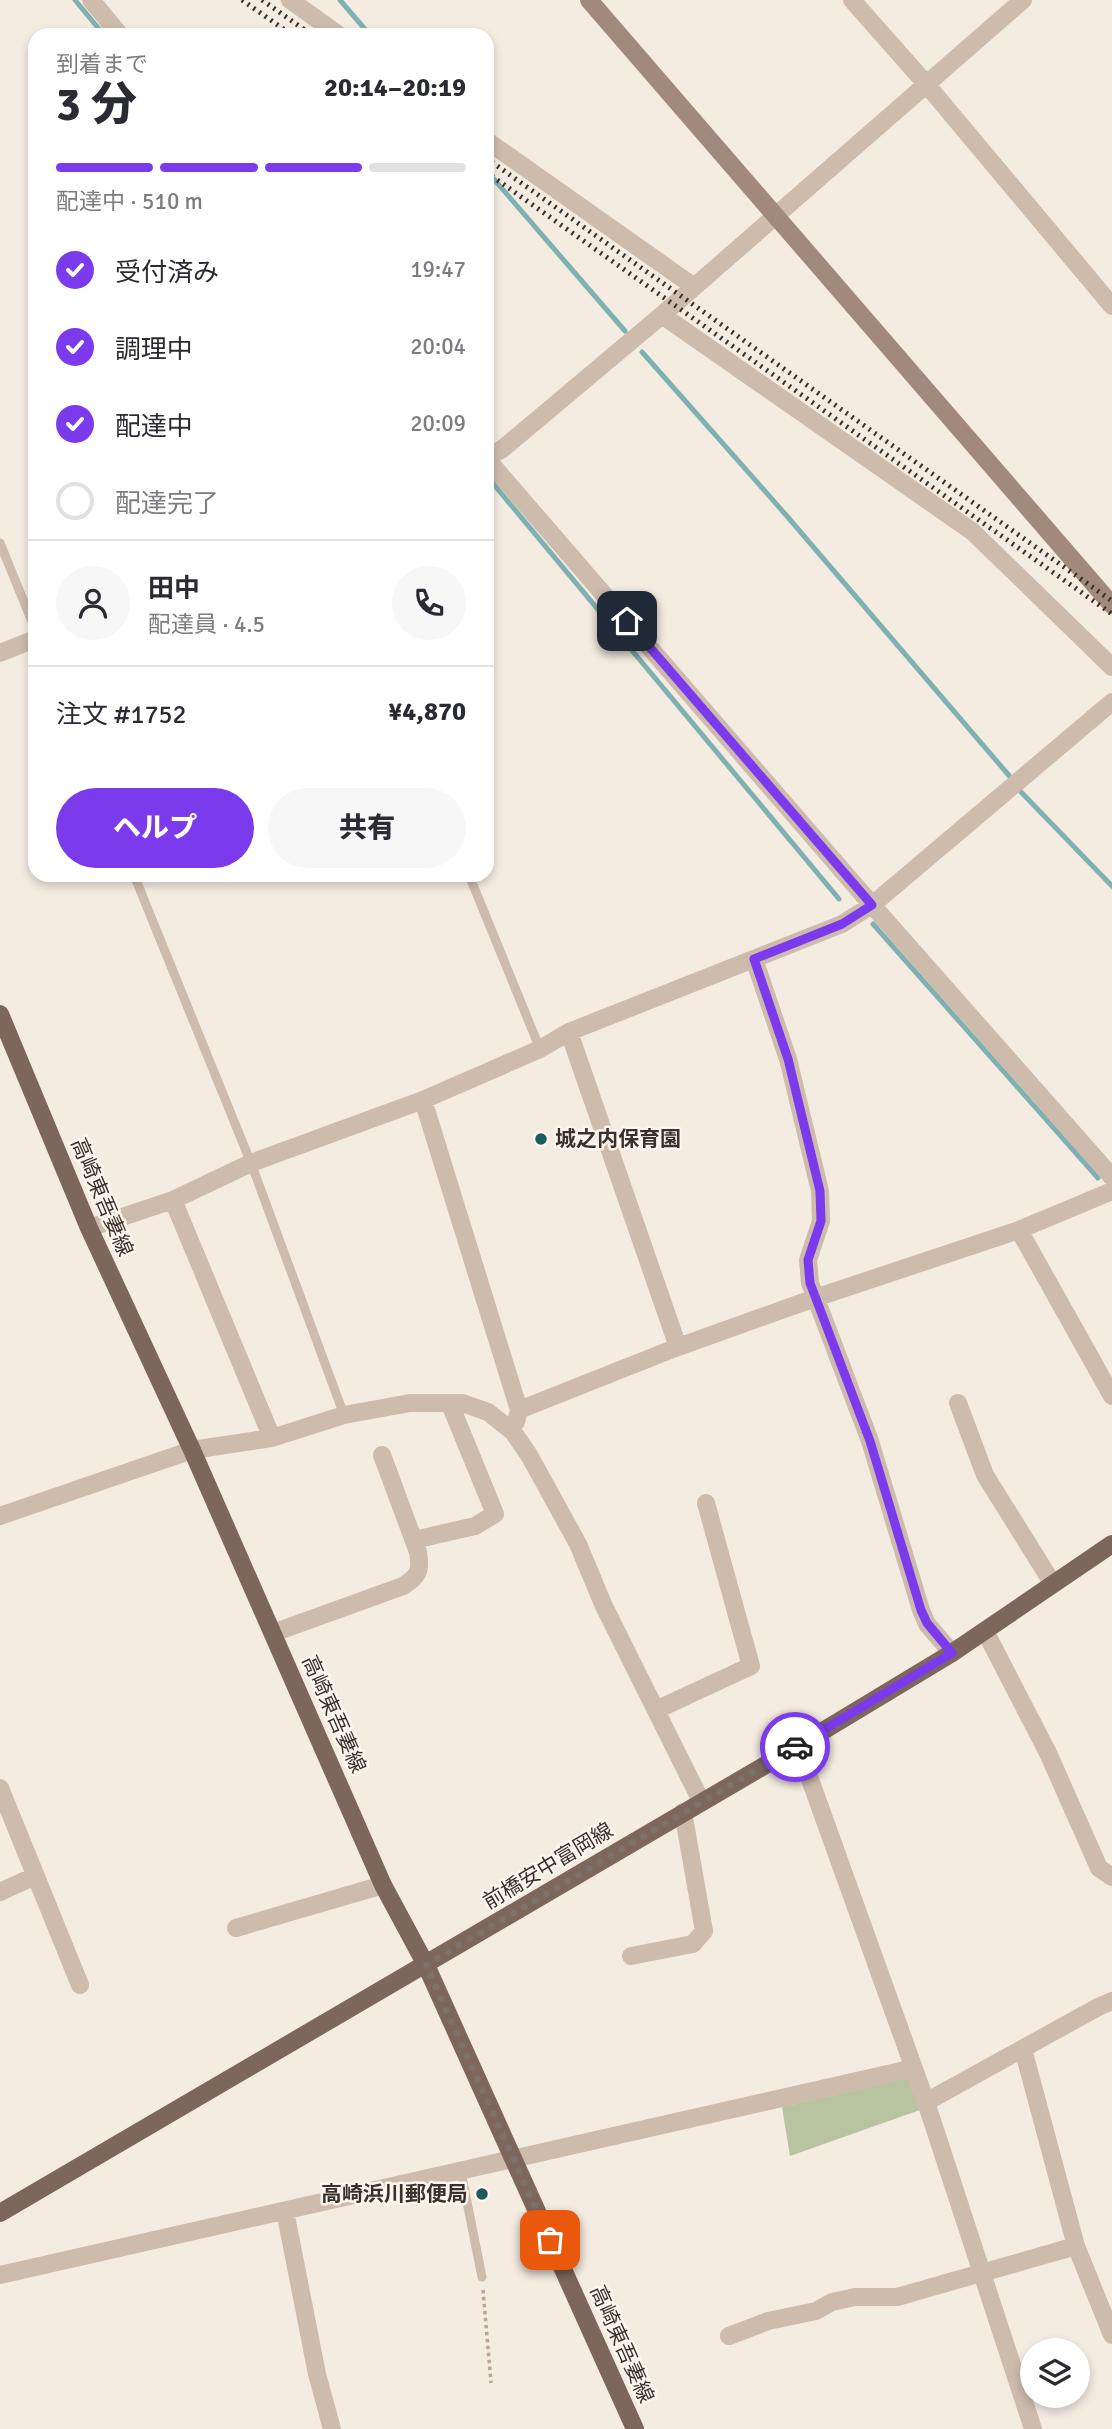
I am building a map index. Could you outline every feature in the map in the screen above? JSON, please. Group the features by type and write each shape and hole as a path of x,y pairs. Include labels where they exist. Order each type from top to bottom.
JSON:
{"main road":[{"name":"高崎東吾妻線","path":"0,1014 89,1228 192,1450 383,1885 426,1965 635,2429"},
{"name":"前橋安中富岡線","path":"0,2213 798,1746 952,1653 1112,1544"}],"street":[{"path":"91,0 114,28"},
{"path":"290,0 329,28"},
{"path":"589,0 1112,605"},
{"path":"852,0 927,85 1112,306"},
{"path":"494,454 662,315 1023,0"},
{"path":"494,146 693,286"},
{"path":"662,315 973,531 1112,667"},
{"path":"494,467 872,905 1112,1177"},
{"path":"0,653 28,642"},
{"path":"89,1228 173,1200 251,1163 423,1100 540,1049 569,1032 842,924 872,905 1112,702"},
{"path":"754,959 788,1059 820,1191 821,1221 808,1260 810,1283 870,1441 921,1610 927,1623 952,1653"},
{"path":"569,1032 678,1347"},
{"path":"423,1100 519,1410 513,1432"},
{"path":"519,1410 678,1347 1019,1230 1112,1191"},
{"path":"173,1200 272,1437"},
{"path":"1019,1230 1112,1396"},
{"path":"0,1516 192,1450 272,1437 344,1415 410,1403 462,1403 488,1412 513,1432 529,1455 578,1544 603,1604 701,1801"},
{"path":"958,1403 985,1475 1053,1584"},
{"path":"414,1540 475,1526 495,1514 450,1404"},
{"path":"273,1633 403,1586 416,1578 421,1569 414,1540 382,1455"},
{"path":"656,1710 751,1666 706,1503"},
{"path":"985,1631 1048,1753 1100,1868 1112,1877"},
{"path":"798,1746 926,2102 984,2274 1030,2428"},
{"path":"0,1788 80,1985"},
{"path":"631,1956 693,1944 704,1931 683,1812"},
{"path":"0,1892 35,1875"},
{"path":"236,1927 383,1885"},
{"path":"926,2102 1112,2001"},
{"path":"1023,2049 1076,2246 1112,2335"},
{"path":"0,2275 914,2068"},
{"path":"285,2211 317,2374 332,2429"},
{"path":"729,2336 768,2321 816,2311 832,2302 855,2297 897,2297 1076,2246"}],"lane":[{"path":"0,543 28,612"},
{"path":"137,882 251,1163 344,1415"},
{"path":"472,882 540,1049"},
{"path":"461,2172 482,2277"}],"path":[{"path":"482,2277 491,2382"}],"green space":[{"path":"908,2078 920,2110 790,2156 782,2107"}],"waterway":[{"path":"75,0 98,28"},
{"path":"340,0 364,28"},
{"path":"494,179 625,331"},
{"path":"642,352 1012,779"},
{"path":"494,485 839,899"},
{"path":"1021,792 1112,886"},
{"path":"873,924 1098,1178"}],"railway":[{"path":"242,0 282,28"},
{"path":"262,0 302,28"},
{"path":"494,164 1112,601"},
{"path":"494,178 1112,614"}],"way so far":[{"path":"550,2240 426,1965 795,1747"}],"place":[{"name":"城之内保育園","path":"541,1139"},
{"name":"高崎浜川郵便局","path":"482,2194"}],"route":[{"path":"627,621 872,905 842,924 754,959 788,1059 820,1191 821,1221 808,1260 810,1283 870,1441 921,1610 927,1623 952,1653 795,1747"}]}
